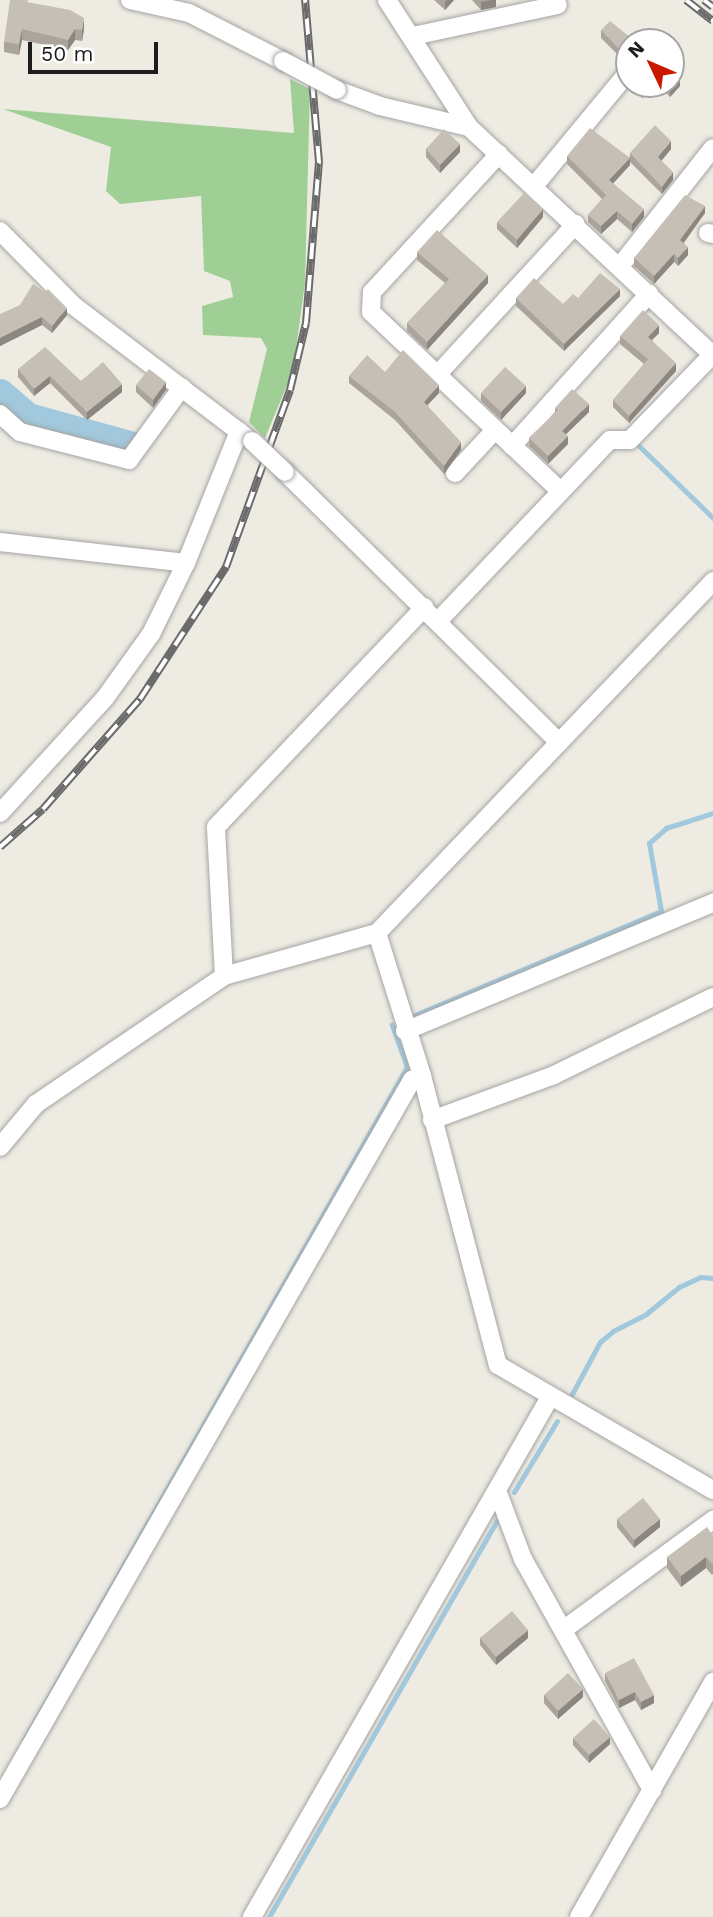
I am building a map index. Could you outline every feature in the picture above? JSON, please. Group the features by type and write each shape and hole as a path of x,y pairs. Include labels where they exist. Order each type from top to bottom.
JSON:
{"street":[{"path":"130,0 189,13 337,90 380,106 469,127"},
{"path":"387,0 413,36 469,127 713,354 630,440 610,440 439,620"},
{"path":"413,36 558,5"},
{"path":"534,186 615,88"},
{"path":"620,266 713,148"},
{"path":"499,154 372,292 371,312 560,491"},
{"path":"437,375 576,224"},
{"path":"0,231 74,306 245,436 285,472 439,620 559,741"},
{"path":"512,446 649,294"},
{"path":"0,414 20,432 129,460 182,387"},
{"path":"455,473 495,430"},
{"path":"0,813 113,687 151,634 245,436"},
{"path":"0,542 186,563"},
{"path":"0,1147 36,1104 224,976 377,933 713,581"},
{"path":"224,976 216,827 425,607"},
{"path":"0,792 21,792"},
{"path":"405,1031 713,903"},
{"path":"377,933 405,1031 422,1076 498,1365 713,1490"},
{"path":"432,1120 554,1075 713,997"},
{"path":"0,1799 412,1080 422,1076"},
{"path":"253,1917 498,1493 550,1397"},
{"path":"498,1493 523,1559 652,1790"},
{"path":"563,1630 713,1520"},
{"path":"579,1917 713,1682"}],"green space":[{"path":"290,79 310,89 305,283 293,371 265,438 249,422 267,349 261,338 203,335 202,306 233,297 230,281 204,271 201,196 120,204 106,191 111,147 3,109 294,133"}],"building":[{"path":"10,0 28,0 27,2 70,10 84,18 82,30 75,29 68,40 22,29 19,44 4,42"},
{"path":"610,21 619,28 615,28 615,45 601,30"},
{"path":"655,125 671,141 658,157 673,172 662,187 630,153"},
{"path":"590,128 630,158 609,180 644,209 632,224 617,211 601,226 588,215 606,195 567,156"},
{"path":"444,129 460,144 440,165 426,149"},
{"path":"525,192 543,209 517,240 497,222"},
{"path":"685,195 705,206 680,240 688,247 678,258 674,254 654,276 634,258"},
{"path":"437,230 488,275 427,342 407,323 449,279 417,252"},
{"path":"600,273 620,289 564,344 516,298 534,278 563,304 573,294 578,298"},
{"path":"33,284 45,292 48,289 67,308 52,326 42,317 0,338 0,314 20,305"},
{"path":"643,310 659,325 648,337 676,363 629,416 613,400 648,359 620,336"},
{"path":"45,347 81,381 103,362 122,384 87,412 50,376 34,389 18,369"},
{"path":"403,350 439,385 424,402 461,442 444,466 395,412 349,376 367,355 385,372"},
{"path":"505,367 526,386 501,412 481,393"},
{"path":"149,369 166,382 153,400 136,385"},
{"path":"572,389 589,404 562,431 568,436 548,456 529,438 558,410 555,408"},
{"path":"643,1498 660,1519 634,1540 617,1519"},
{"path":"707,1527 713,1536 713,1563 706,1557 681,1576 667,1557"},
{"path":"512,1611 528,1630 496,1657 480,1638"},
{"path":"634,1658 654,1695 641,1702 635,1692 619,1700 605,1673"},
{"path":"568,1673 583,1689 558,1711 544,1695"},
{"path":"594,1719 610,1737 589,1755 573,1738"}],"waterway":[{"path":"0,395 28,419 130,447"},
{"path":"637,444 713,518"},
{"path":"415,1015 661,911 649,843 666,828 713,813"},
{"path":"24,1740 407,1067 392,1025"},
{"path":"572,1394 600,1342 613,1331 646,1314 679,1287 700,1277 713,1278"},
{"path":"514,1492 557,1421"},
{"path":"269,1917 497,1521"}],"railway":[{"path":"0,847 43,809 140,699 226,567 290,390 306,323 319,162 305,0"},
{"path":"686,0 713,21"},
{"path":"704,0 713,7"}]}
